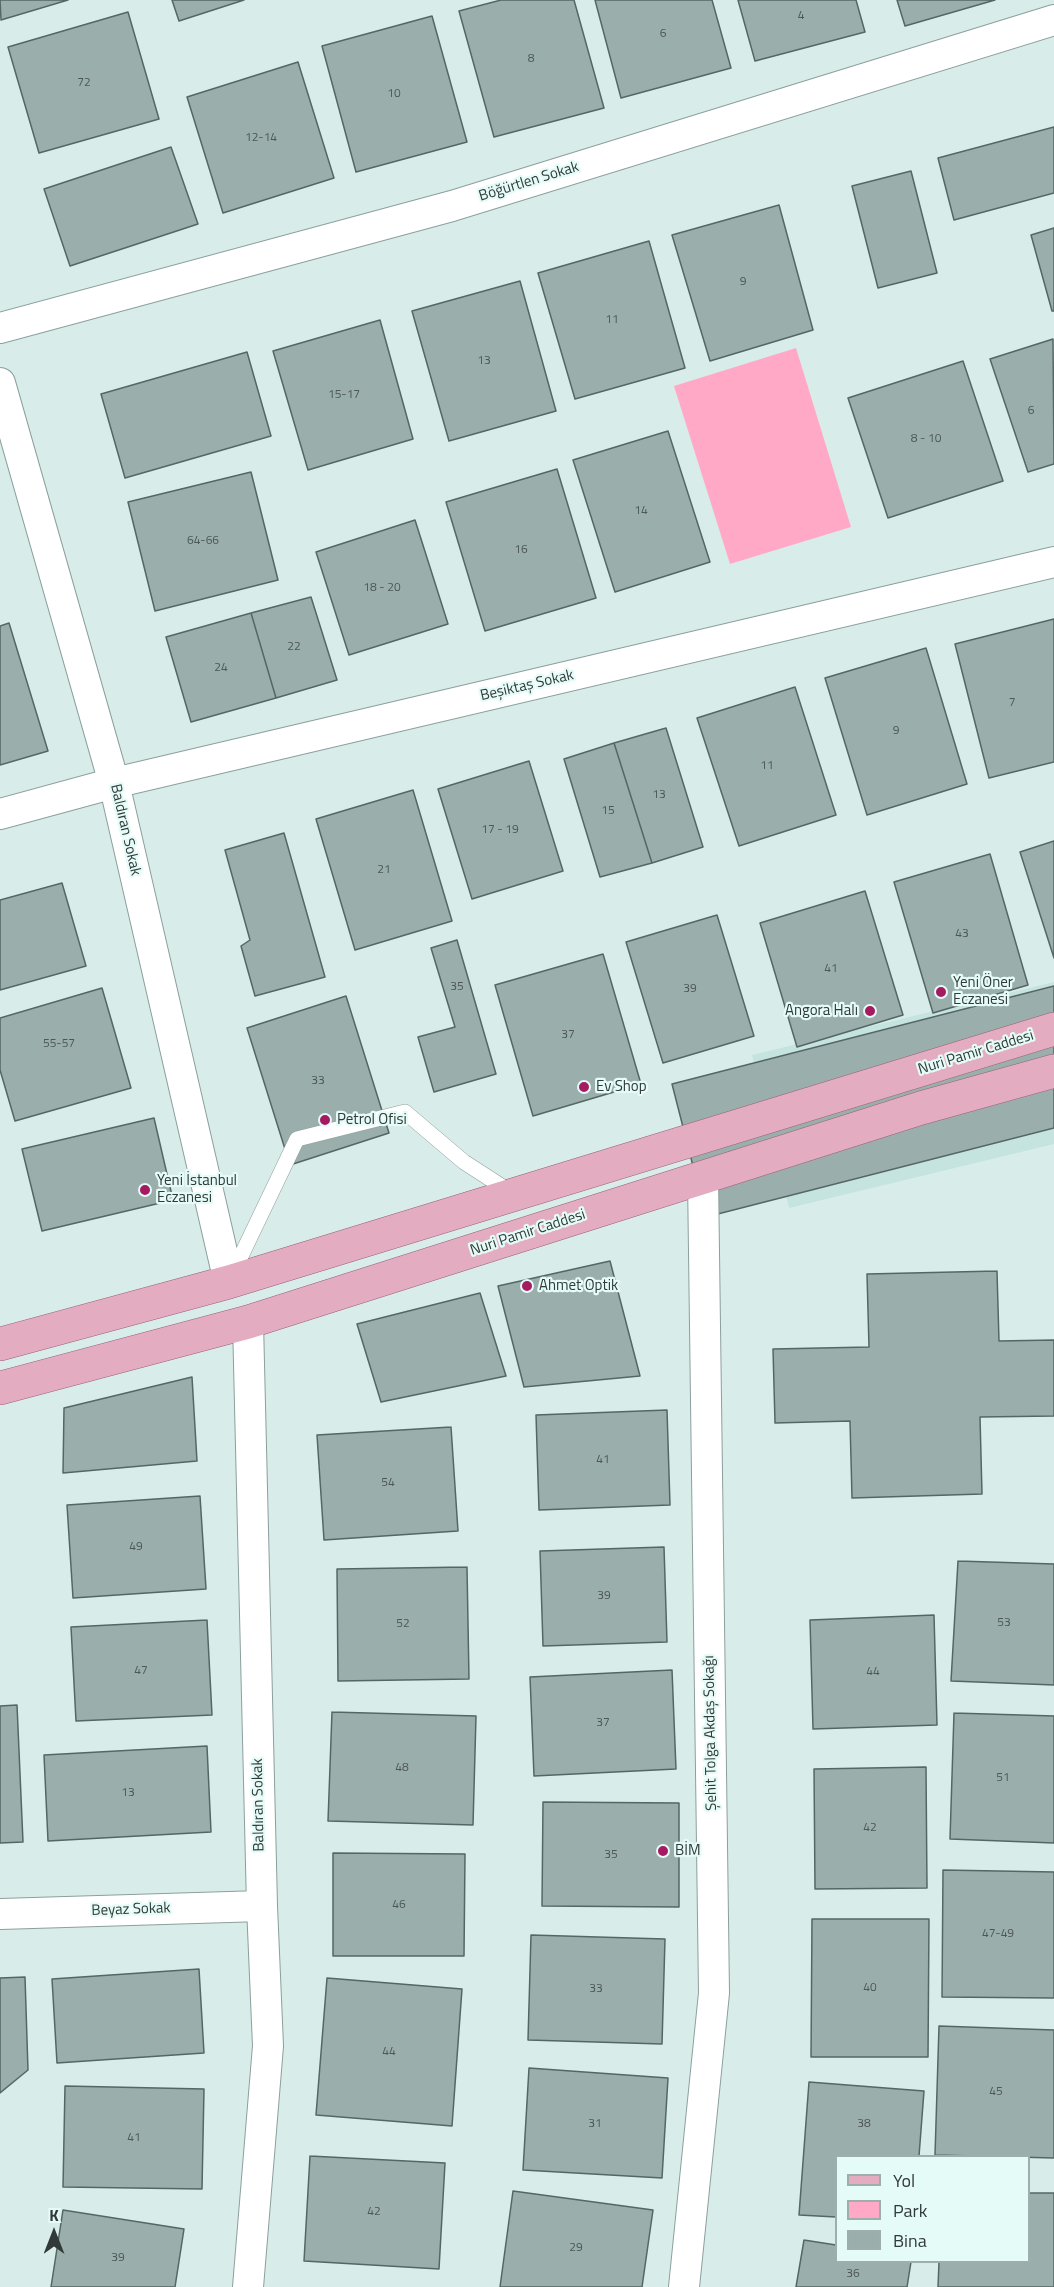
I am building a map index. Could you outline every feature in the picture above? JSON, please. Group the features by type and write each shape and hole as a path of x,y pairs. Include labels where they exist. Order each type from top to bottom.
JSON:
{"main road":[{"name":"Nuri Pamir Caddesi","path":"0,1344 229,1282 1054,1029"},
{"name":"Nuri Pamir Caddesi","path":"0,1388 248,1322 921,1108 1054,1071"}],"street":[{"name":"Böğürtlen Sokak","path":"0,328 452,206 1054,20"},
{"name":"Baldıran Sokak","path":"0,383 114,783 229,1282"},
{"name":"Beşiktaş Sokak","path":"0,814 114,783 1054,562"},
{"name":"Şehit Tolga Akdaş Sokağı","path":"684,2287 714,1993 703,1178"},
{"name":"Baldıran Sokak","path":"248,1322 262,1906 268,2046 248,2287"},
{"name":"Beyaz Sokak","path":"0,1914 262,1906"}],"lane":[{"path":"229,1282 297,1139 405,1112 464,1162 514,1195"}],"shaded area":[{"path":"1054,982 1054,1144 789,1208 752,1055"}],"green space":[{"path":"796,348 851,527 730,564 674,386"}],"building":[{"path":"0,0 68,0 1,20"},
{"path":"172,0 244,0 179,21"},
{"path":"501,0 574,0 604,108 494,137 459,11"},
{"path":"595,0 712,0 731,68 621,98"},
{"path":"738,0 856,0 865,32 755,61"},
{"path":"897,0 995,0 905,26"},
{"path":"128,12 159,119 39,153 8,47"},
{"path":"432,16 467,142 356,172 322,46"},
{"path":"298,62 334,178 223,213 187,97"},
{"path":"1054,127 1054,193 954,220 938,158"},
{"path":"171,147 198,224 70,266 44,189"},
{"path":"911,171 937,273 878,288 852,186"},
{"path":"779,205 813,330 710,361 672,235"},
{"path":"1054,228 1054,311 1052,311 1031,235"},
{"path":"649,241 685,368 575,399 538,273"},
{"path":"520,281 556,411 449,441 412,311"},
{"path":"380,320 413,439 308,470 273,351"},
{"path":"1053,339 1054,464 1028,472 990,359"},
{"path":"247,352 271,436 125,478 101,394"},
{"path":"963,361 1003,481 888,518 848,398"},
{"path":"668,431 710,562 615,592 573,460"},
{"path":"557,469 596,598 485,631 446,502"},
{"path":"251,472 278,580 155,611 128,502"},
{"path":"415,520 448,624 349,655 316,552"},
{"path":"311,597 337,680 276,698 251,613"},
{"path":"251,613 276,698 191,722 166,637"},
{"path":"1054,619 1054,762 989,778 955,644"},
{"path":"9,623 48,751 0,765 0,626"},
{"path":"926,648 967,784 867,815 825,678"},
{"path":"795,687 836,815 739,846 697,718"},
{"path":"666,728 703,847 652,863 614,743"},
{"path":"614,743 652,863 600,877 564,759"},
{"path":"529,761 563,871 472,899 438,789"},
{"path":"413,790 452,921 355,950 316,819"},
{"path":"284,833 325,977 255,996 241,946 250,940 225,850"},
{"path":"1054,841 1054,958 1020,852"},
{"path":"990,854 1028,985 933,1013 894,882"},
{"path":"62,883 86,966 0,990 0,900"},
{"path":"865,891 903,1015 797,1047 760,923"},
{"path":"717,915 754,1036 663,1063 626,942"},
{"path":"457,940 496,1074 434,1092 418,1037 455,1027 431,948"},
{"path":"603,954 641,1084 533,1116 495,985"},
{"path":"1054,986 1054,1128 706,1217 672,1084"},
{"path":"102,988 131,1088 15,1121 0,1070 0,1018"},
{"path":"346,996 389,1133 290,1165 247,1028"},
{"path":"154,1118 173,1200 42,1231 22,1149"},
{"path":"610,1261 640,1376 524,1387 498,1286"},
{"path":"997,1271 999,1341 1054,1340 1054,1416 980,1417 982,1494 852,1498 850,1421 775,1423 773,1349 869,1347 867,1274"},
{"path":"480,1293 506,1376 381,1402 357,1324"},
{"path":"192,1377 197,1461 63,1473 64,1408"},
{"path":"667,1410 670,1505 539,1510 536,1415"},
{"path":"451,1427 458,1531 324,1540 317,1435"},
{"path":"200,1496 206,1589 73,1598 67,1505"},
{"path":"664,1547 667,1642 543,1646 540,1551"},
{"path":"958,1561 1054,1564 1054,1685 951,1681"},
{"path":"467,1567 469,1679 338,1681 337,1569"},
{"path":"934,1615 937,1725 813,1729 810,1620"},
{"path":"207,1620 212,1715 76,1721 71,1627"},
{"path":"672,1670 676,1769 534,1776 530,1677"},
{"path":"17,1705 23,1842 0,1843 0,1706"},
{"path":"332,1712 476,1716 473,1825 328,1821"},
{"path":"954,1713 1054,1716 1054,1843 950,1839"},
{"path":"207,1746 211,1832 48,1841 44,1755"},
{"path":"926,1767 927,1888 815,1889 814,1769"},
{"path":"543,1802 679,1803 679,1907 542,1906"},
{"path":"333,1853 465,1854 464,1956 333,1956"},
{"path":"943,1870 1054,1872 1054,1998 942,1997"},
{"path":"812,1919 929,1919 928,2057 811,2057"},
{"path":"531,1935 665,1939 662,2044 528,2040"},
{"path":"199,1969 204,2053 57,2063 52,1979"},
{"path":"25,1977 28,2070 0,2093 0,1978"},
{"path":"327,1978 462,1989 452,2126 316,2115"},
{"path":"939,2026 1054,2030 1054,2158 1030,2157 1030,2155 935,2155"},
{"path":"529,2068 668,2078 662,2178 523,2170"},
{"path":"809,2082 924,2091 919,2155 835,2155 835,2217 799,2215"},
{"path":"65,2086 204,2089 202,2189 63,2187"},
{"path":"310,2156 445,2163 439,2269 304,2261"},
{"path":"513,2191 653,2210 642,2287 500,2287"},
{"path":"1030,2193 1054,2193 1054,2287 938,2287 939,2263 1030,2263"},
{"path":"63,2210 184,2229 175,2287 51,2287"},
{"path":"804,2240 835,2245 835,2263 911,2263 907,2287 796,2287"}],"place":[{"name":"Yeni Öner Eczanesi","path":"941,992"},
{"name":"Angora Halı","path":"870,1011"},
{"name":"Ev Shop","path":"584,1087"},
{"name":"Petrol Ofisi","path":"325,1120"},
{"name":"Yeni İstanbul Eczanesi","path":"145,1190"},
{"name":"Ahmet Optik","path":"527,1286"},
{"name":"BİM","path":"663,1851"}]}
